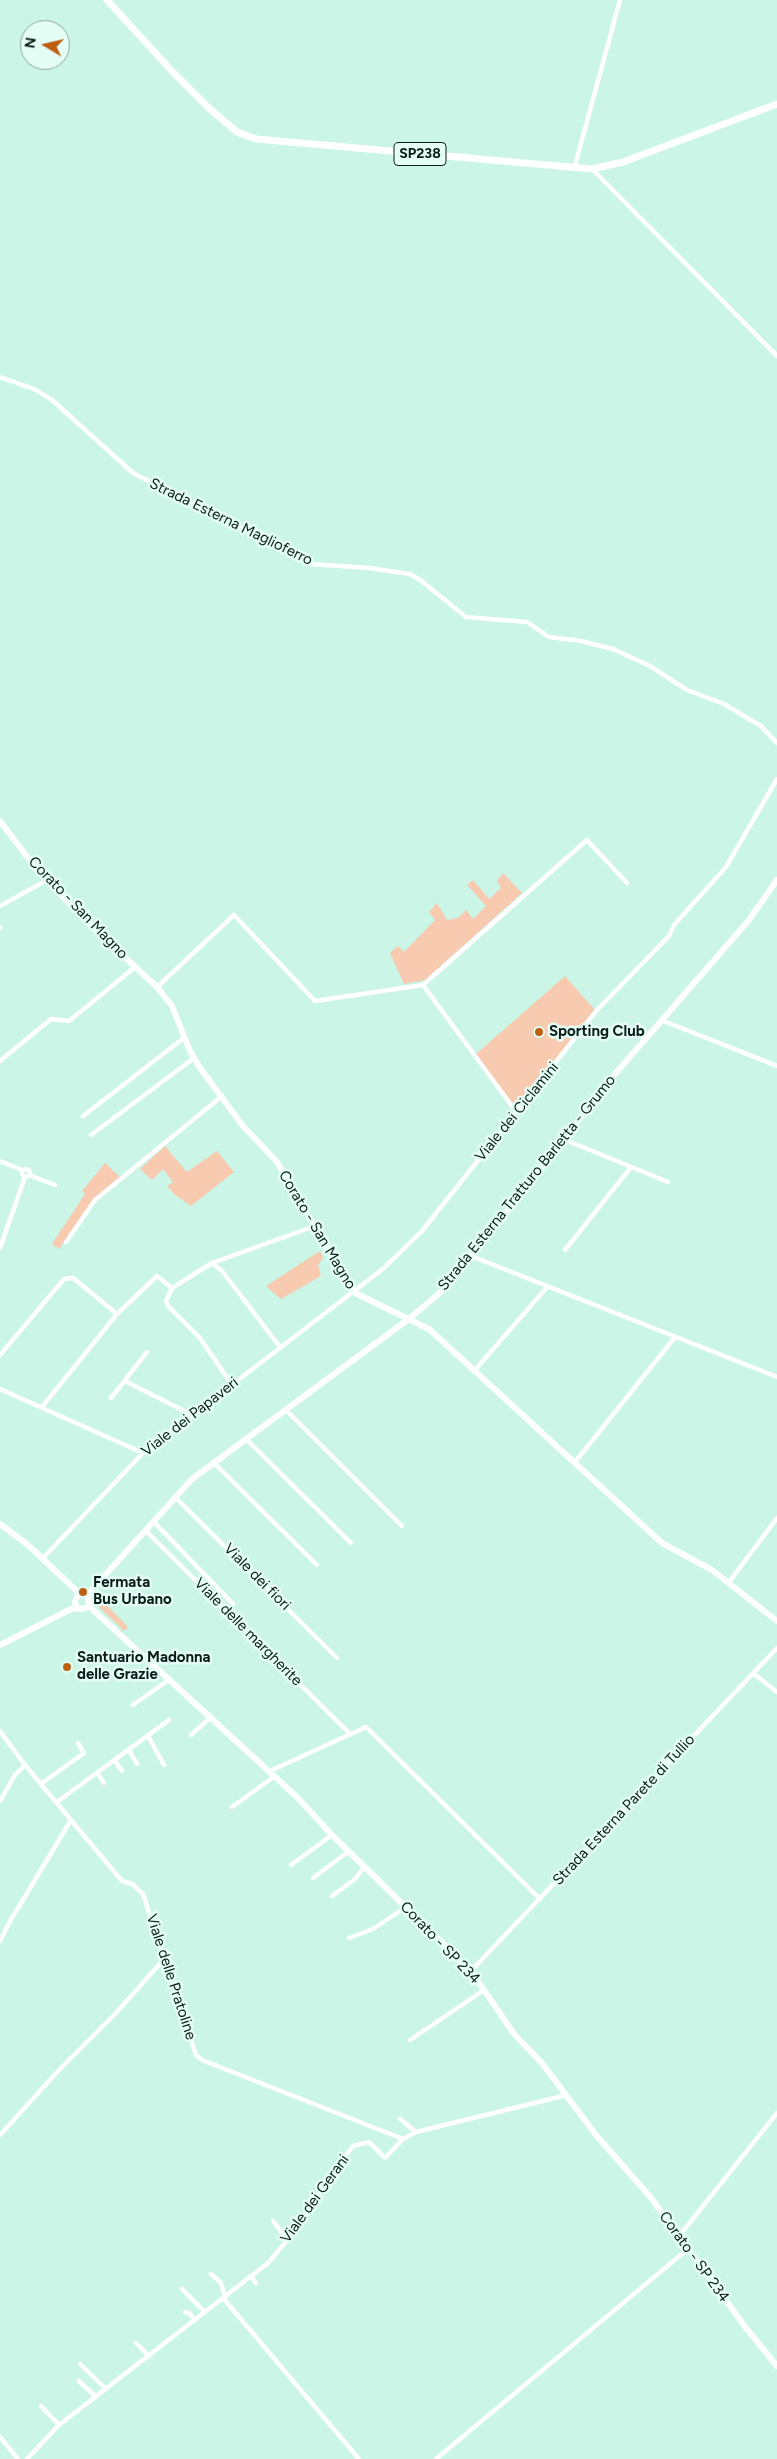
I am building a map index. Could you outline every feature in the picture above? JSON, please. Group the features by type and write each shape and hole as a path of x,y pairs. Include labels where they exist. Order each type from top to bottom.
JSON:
{"main road":[{"name":"SP238","path":"107,0 171,70 210,109 237,132 256,139 574,169 592,169 623,162 777,104"},
{"name":"Corato - San Magno","path":"0,821 47,880 157,987 172,1006 194,1058 243,1126 276,1162 353,1292 385,1309 410,1318 429,1329 662,1543 712,1570 777,1620"},
{"name":"Strada Esterna Tratturo Barletta - Grumo","path":"84,1601 192,1479 410,1318 448,1286 563,1139 661,1020 749,920 777,880"},
{"path":"0,1524 28,1545 84,1601 0,1645"},
{"name":"Corato - SP 234","path":"84,1601 298,1798 332,1835 471,1971 514,2034 542,2063 596,2134 680,2235 746,2328 777,2366"}],"street":[{"path":"574,169 620,0"},
{"path":"592,169 777,356"},
{"name":"Strada Esterna Maglioferro","path":"0,377 34,389 51,399 133,473 311,564 369,568 410,574 419,579 466,617 527,622 549,637 581,641 613,649 650,666 687,690 724,704 761,726 777,743"},
{"name":"Viale dei Ciclamini","path":"353,1292 398,1256 422,1231 597,1010 669,936 674,925 726,867 777,779"},
{"path":"157,987 234,915 314,1001 423,985 587,840 627,882"},
{"path":"0,906 47,880"},
{"path":"0,1061 51,1020 69,1021 135,967"},
{"path":"423,985 517,1112"},
{"path":"661,1020 777,1066"},
{"path":"83,1116 185,1036"},
{"path":"91,1135 194,1058"},
{"path":"66,1242 96,1200 222,1096"},
{"path":"563,1139 668,1182"},
{"path":"0,1161 22,1170 28,1169 0,1248"},
{"path":"565,1250 631,1167"},
{"path":"27,1176 55,1185"},
{"path":"232,1384 200,1338 168,1306 166,1301 172,1288 212,1263 315,1226"},
{"path":"471,1256 777,1377"},
{"path":"212,1263 222,1272 280,1347"},
{"path":"42,1408 117,1314 157,1276 172,1288"},
{"path":"0,1355 64,1279 73,1278 117,1314"},
{"path":"474,1371 548,1286"},
{"name":"Viale dei Papaveri","path":"42,1559 143,1453 353,1292"},
{"path":"575,1462 675,1337"},
{"path":"111,1398 147,1352"},
{"path":"125,1380 192,1415"},
{"path":"0,1389 143,1453"},
{"path":"286,1410 402,1526"},
{"path":"246,1439 351,1543"},
{"path":"214,1463 317,1565"},
{"name":"Viale dei fiori","path":"176,1498 337,1658"},
{"path":"729,1582 777,1518"},
{"path":"154,1522 233,1604"},
{"name":"Viale delle margherite","path":"146,1531 350,1734"},
{"name":"Strada Esterna Parete di Tullio","path":"471,1971 777,1648"},
{"path":"754,1674 777,1692"},
{"path":"133,1705 170,1679"},
{"path":"191,1735 211,1717"},
{"path":"57,1802 169,1720"},
{"path":"232,1807 272,1774 366,1727 540,1899"},
{"name":"Viale delle Pratoline","path":"0,1731 25,1765 122,1881 132,1884 143,1894 196,2055 202,2060 403,2139"},
{"path":"148,1736 164,1765"},
{"path":"42,1783 84,1753 78,1743"},
{"path":"129,1750 137,1764"},
{"path":"114,1760 122,1771"},
{"path":"0,1801 15,1775 25,1765"},
{"path":"97,1773 104,1783"},
{"path":"0,1941 71,1820"},
{"path":"291,1865 332,1835"},
{"path":"313,1878 349,1851"},
{"path":"332,1896 355,1879 364,1867"},
{"path":"349,1938 374,1929 406,1907"},
{"path":"0,2135 59,2070 116,2013 165,1958"},
{"path":"410,2040 484,1990"},
{"name":"Viale dei Gerani","path":"27,2459 59,2425 268,2264 287,2238 300,2225 332,2174 353,2146 368,2142 385,2158 403,2139 416,2132 567,2095"},
{"path":"680,2235 777,2113"},
{"path":"400,2119 416,2132"},
{"path":"273,2221 287,2238"},
{"path":"436,2459 689,2248"},
{"path":"211,2274 221,2283 224,2297 359,2459"},
{"path":"251,2276 256,2283"},
{"path":"182,2289 206,2312"},
{"path":"184,2312 189,2313 195,2320"},
{"path":"136,2344 149,2356"},
{"path":"80,2364 106,2389"},
{"path":"79,2381 96,2397"},
{"path":"41,2406 59,2425"},
{"path":"0,2437 18,2459"}],"shaded area":[{"path":"503,873 522,893 425,980 404,984 390,953 398,946 404,952 435,920 429,912 437,903 447,920 458,918 466,910 473,919 486,906 467,885 473,880 489,899 501,888 497,881"},
{"name":"Sporting Club","path":"565,976 595,1010 517,1109 476,1054"},
{"path":"165,1146 187,1172 217,1151 234,1172 191,1206 174,1194 167,1186 173,1182 163,1169 152,1180 140,1169"},
{"path":"105,1163 120,1177 94,1200 59,1249 52,1244 85,1194 82,1191"},
{"path":"320,1251 323,1258 318,1265 321,1276 281,1299 266,1286"},
{"path":"95,1593 128,1627 124,1631 90,1598"}],"place":[{"name":"Sporting Club","path":"539,1032"},
{"name":"Fermata Bus Urbano","path":"83,1592"},
{"name":"Santuario Madonna delle Grazie","path":"67,1667"}]}
